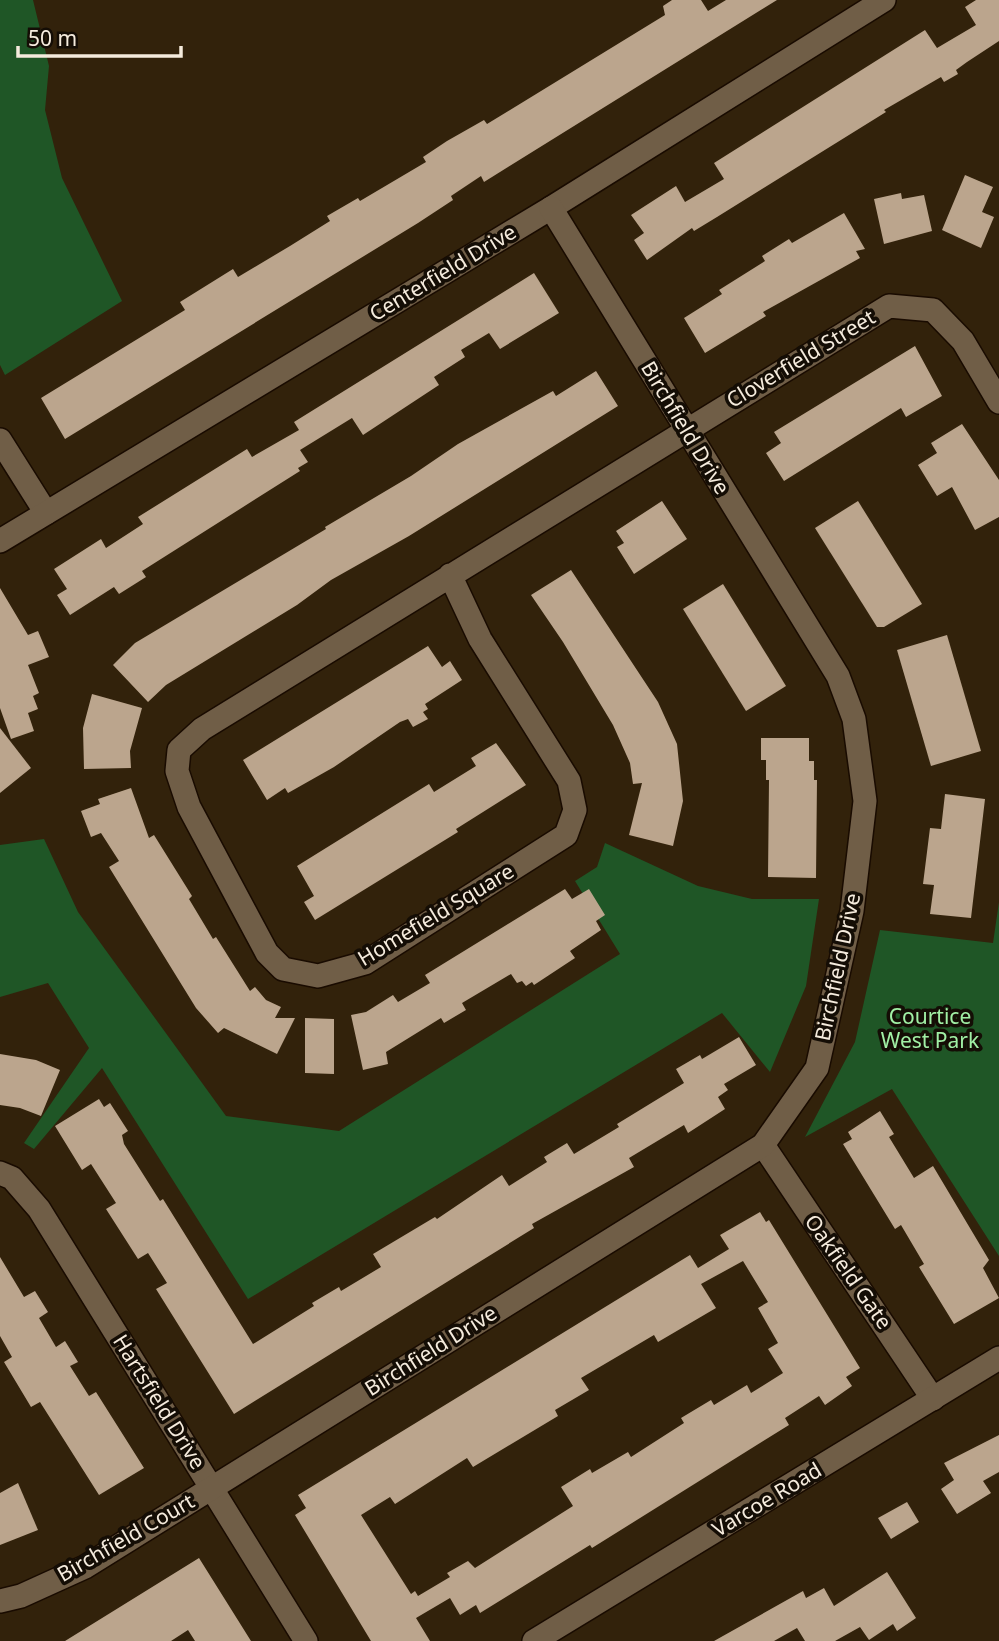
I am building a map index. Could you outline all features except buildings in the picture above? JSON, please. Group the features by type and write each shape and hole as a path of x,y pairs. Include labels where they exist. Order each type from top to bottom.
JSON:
{"street":[{"name":"Centerfield Drive","path":"0,541 551,208 884,0"},
{"name":"Birchfield Drive","path":"212,1487 763,1145 817,1068 852,911 865,801 854,719 838,676 551,208"},
{"name":"Cloverfield Street","path":"686,429 889,306 933,310 963,341 999,402"},
{"name":"Homefield Square","path":"450,575 480,639 569,781 575,810 566,835 365,963 318,976 284,969 267,953 189,807 177,771 179,750 202,729 450,575 686,429"},
{"path":"0,440 46,513"},
{"name":"Oakfield Gate","path":"763,1145 933,1399"},
{"name":"Hartsfield Drive","path":"0,1173 12,1178 39,1209 306,1641"},
{"name":"Varcoe Road","path":"534,1641 999,1358"},
{"name":"Birchfield Court","path":"0,1601 20,1596 85,1567 212,1487"}],"green space":[{"path":"0,0 33,0 49,66 45,110 62,178 122,301 5,375 0,365"},
{"path":"44,839 78,912 226,1116 339,1131 620,954 575,881 597,867 605,843 698,886 752,899 819,899 806,986 770,1072 722,1013 248,1299 102,1068 34,1149 24,1143 89,1048 48,983 0,997 0,845"},
{"name":"Courtice West Park","path":"999,902 999,1256 892,1089 805,1137 855,1042 880,930 993,943"}]}
